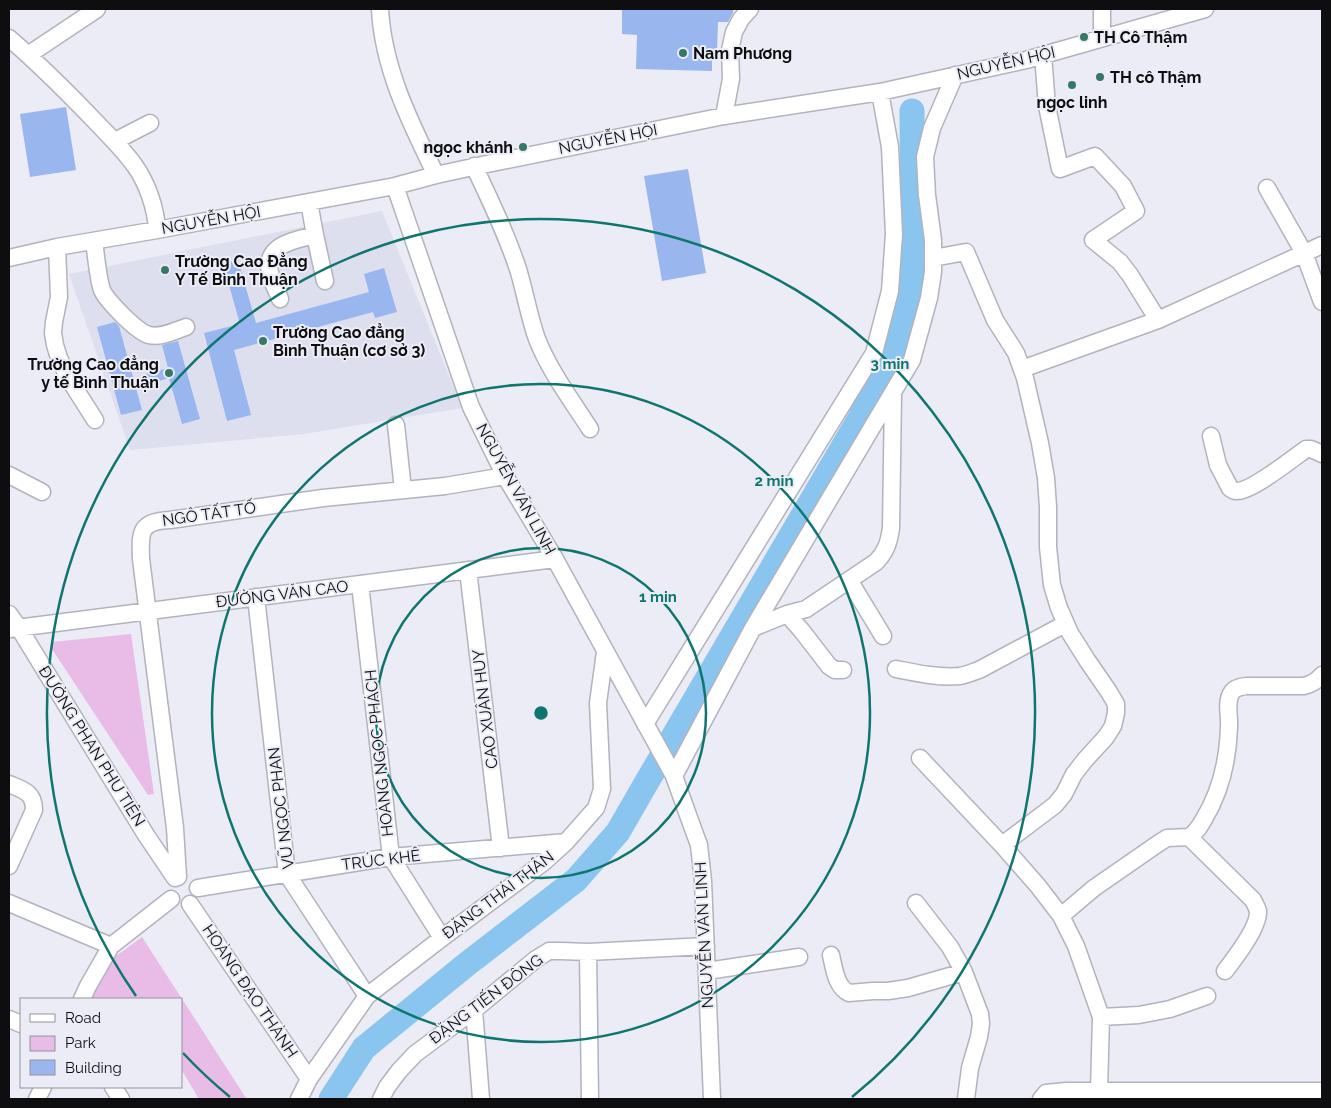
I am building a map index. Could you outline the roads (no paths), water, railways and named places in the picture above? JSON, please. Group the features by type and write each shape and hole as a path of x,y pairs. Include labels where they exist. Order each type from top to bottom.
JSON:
{"street":[{"path":"28,55 97,9"},
{"path":"380,9 381,30 387,58 413,128 436,174"},
{"path":"724,116 730,79 730,50 734,32 741,19 750,9"},
{"path":"1102,9 1102,38"},
{"name":"NGUYỄN HỘI","path":"9,258 57,247 395,186 436,174 724,116 880,92 1026,60 1204,9"},
{"path":"9,38 66,91 115,141 136,166 153,206 157,230"},
{"path":"1043,55 1047,106 1060,169 1095,156 1123,186 1136,211 1092,240 1120,262 1158,320"},
{"path":"674,776 753,628 912,360 929,298 933,272 933,240 927,195 925,157 932,128 956,75"},
{"path":"645,724 874,353 890,291 894,234 890,147 880,92"},
{"path":"115,141 150,123"},
{"path":"474,166 509,244 524,287 537,339 555,373 590,429"},
{"name":"NGUYỄN VĂN LINH","path":"395,186 471,407 505,476 555,559 674,776 698,845 703,881 712,1099"},
{"path":"1267,188 1304,254 1322,302"},
{"path":"309,202 325,280"},
{"path":"280,299 270,273 269,262 273,252 289,242 315,235"},
{"path":"94,241 101,289 106,299 130,323 147,335 158,336 186,327"},
{"path":"1022,369 1158,320 1322,245"},
{"path":"57,247 59,297 54,322 55,345 69,379 95,420"},
{"path":"933,258 966,252 994,320 1016,353 1025,378 1046,478 1048,547 1052,585 1065,624 1116,704 1113,726 1106,737 1074,774 1064,794 1055,805 1002,845"},
{"path":"753,628 787,614 806,609 876,562 883,554 888,544 891,528 893,394"},
{"path":"396,425 403,490"},
{"path":"1212,436 1218,465 1230,488 1237,491 1255,486 1306,449 1322,454"},
{"path":"9,475 42,492"},
{"name":"NGÔ TẤT TỐ","path":"176,878 175,828 141,559 140,537 144,530 152,522 159,520 323,498 445,486 505,476"},
{"name":"ĐƯỜNG VĂN CAO","path":"14,629 555,559"},
{"name":"CAO XUÂN HUY","path":"468,570 501,848"},
{"path":"848,580 883,636"},
{"name":"HOÀNG NGỌC PHÁCH","path":"360,584 390,857 442,938"},
{"name":"VŨ NGỌC PHAN","path":"256,597 288,874 367,996"},
{"name":"ĐƯỜNG PHAN PHU TIÊN","path":"9,614 14,629 146,835 176,878"},
{"path":"787,614 829,666 835,670 843,670"},
{"path":"896,669 945,676 960,676 979,670 1065,624"},
{"name":"ĐẶNG THÁI THÂN","path":"299,1099 309,1079 367,996 544,862 566,842 596,808 602,789 598,702 605,652"},
{"path":"1061,916 1094,888 1159,843 1167,838 1192,836 1199,827 1209,811 1221,784 1230,726 1229,701 1232,692 1246,686 1304,686 1316,681 1322,675"},
{"path":"920,758 1002,845 1061,916 1076,946 1101,1017 1099,1090"},
{"path":"9,784 26,791 34,802 34,810 9,866"},
{"path":"146,835 162,834 175,828"},
{"path":"1189,837 1253,900 1258,908 1256,922 1249,936 1225,972"},
{"name":"TRÚC KHÊ","path":"198,888 390,857 566,842"},
{"path":"184,876 193,880 198,888 197,896 194,900 184,906 171,899 169,893 171,882 176,878 184,876"},
{"path":"82,998 111,946 171,899"},
{"path":"916,902 950,946 964,972 980,1014 979,1037 970,1068 966,1099"},
{"path":"9,903 111,946"},
{"name":"HOÀNG ĐẠO THÀNH","path":"190,904 309,1079"},
{"name":"ĐẶNG TIẾN ĐÔNG","path":"381,1099 399,1071 415,1054 474,1010 536,959 549,952 561,950 588,952 706,946"},
{"path":"588,952 590,1099"},
{"path":"831,955 835,973 841,987 849,993 908,988 964,972"},
{"path":"707,971 799,957"},
{"path":"1101,1017 1138,1015 1170,1009 1207,996"},
{"path":"474,1010 481,1099"},
{"path":"114,1088 121,1099"},
{"path":"1041,1099 1046,1093 1099,1090 1322,1091"}],"waterway":[{"path":"331,1099 364,1048 467,964 576,880 618,832 860,418 898,344 907,311 913,260 912,111"}],"place":[{"name":"TH Cô Thậm","path":"1084,37"},
{"name":"Nam Phương","path":"683,53"},
{"name":"TH cô Thậm","path":"1100,77"},
{"name":"ngọc linh","path":"1072,85"},
{"name":"ngọc khánh","path":"523,147"},
{"name":"Trường Cao Đẳng Y Tế Bình Thuận","path":"165,270"},
{"name":"Trường Cao đẳng Bình Thuận (cơ sở 3)","path":"263,341"},
{"name":"Trường Cao đẳng y tế Bình Thuận","path":"169,373"}]}
